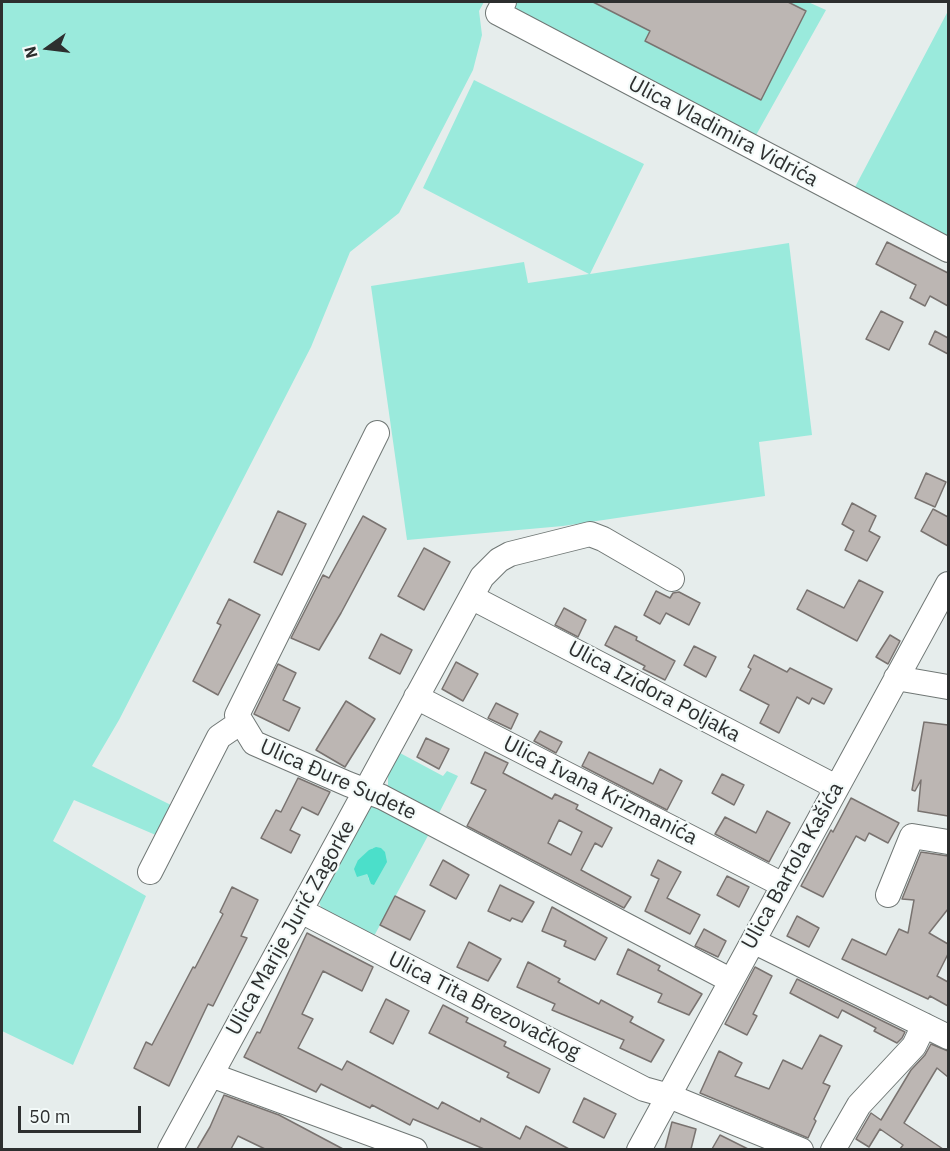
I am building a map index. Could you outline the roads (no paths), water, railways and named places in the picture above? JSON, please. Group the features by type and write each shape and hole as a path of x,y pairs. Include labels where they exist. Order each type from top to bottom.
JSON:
{"street":[{"name":"Ulica Vladimira Vidrića","path":"501,7 948,250"},
{"name":"Ulica Đure Sudete","path":"377,433 237,716 254,743 382,797 730,980"},
{"name":"Ulica Marije Jurić Zagorke","path":"170,1149 482,577 499,560 510,554 590,534 603,539 672,579"},
{"name":"Ulica Bartola Kašića","path":"639,1149 948,584"},
{"name":"Ulica Izidora Poljaka","path":"471,597 836,787"},
{"path":"896,678 948,687"},
{"name":"Ulica Ivana Krizmanića","path":"416,697 783,885"},
{"path":"150,873 219,737 241,722"},
{"path":"888,895 912,836 948,842"},
{"name":"Ulica Tita Brezovačkog","path":"301,911 644,1089 669,1096 801,1149"},
{"path":"753,941 948,1037"},
{"path":"833,1149 859,1104 914,1046 924,1025"},
{"path":"211,1075 415,1149"}]}
